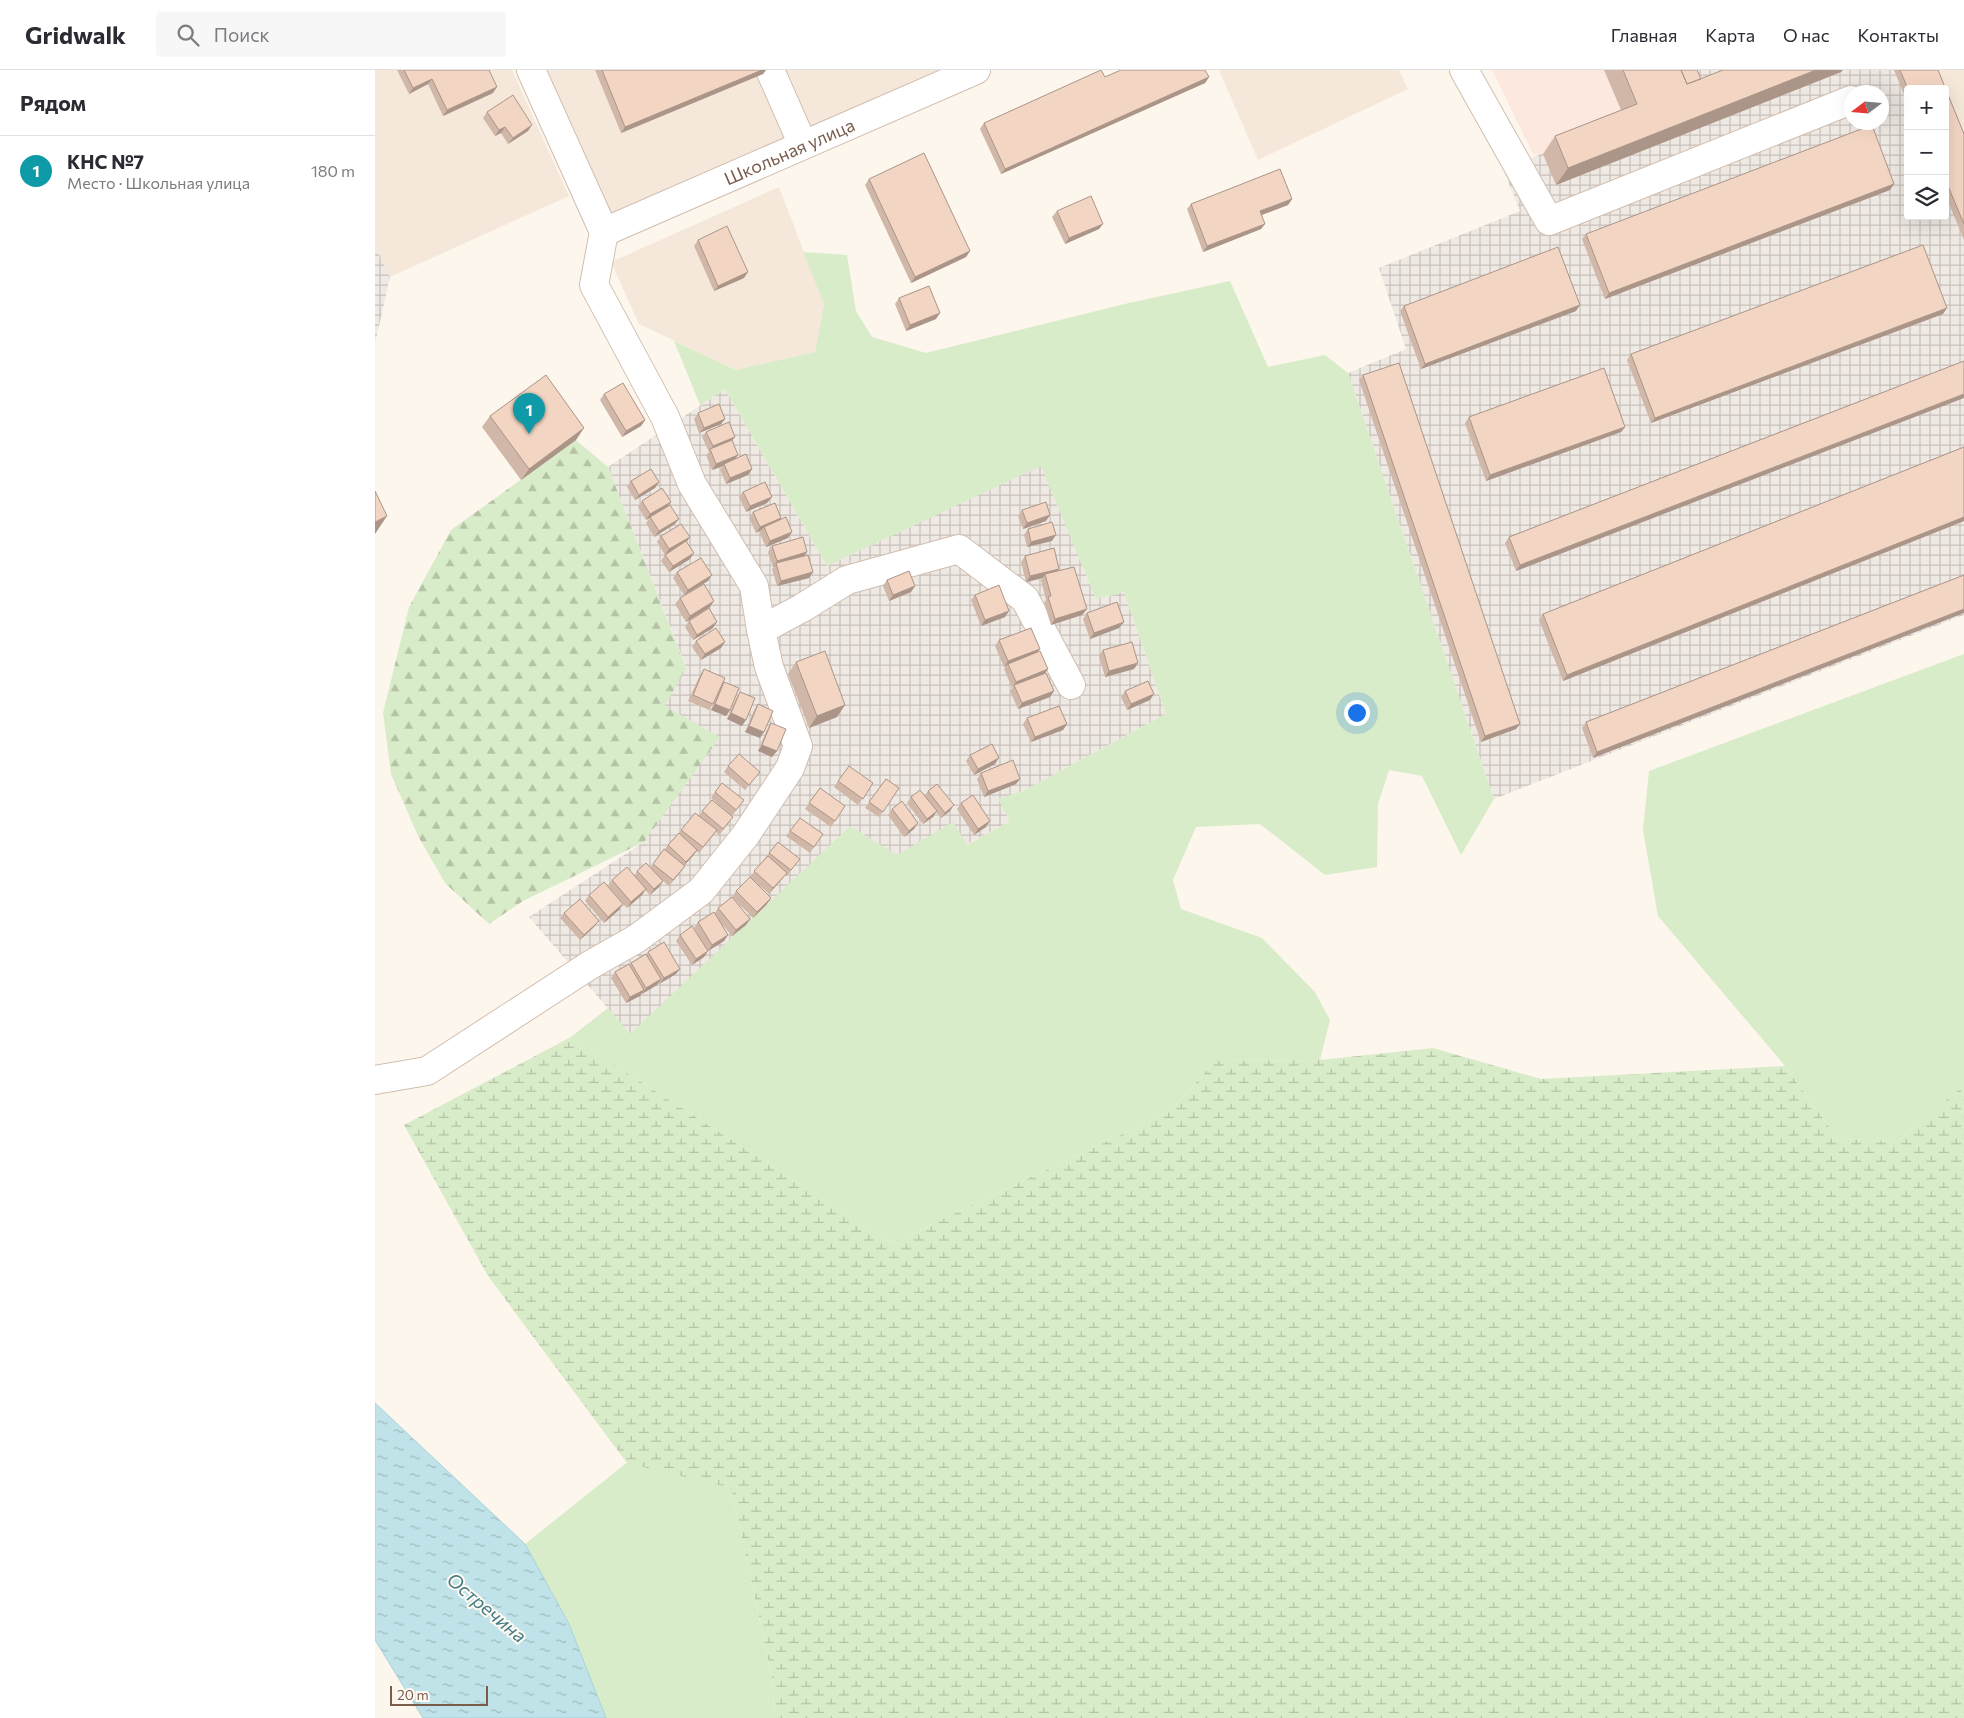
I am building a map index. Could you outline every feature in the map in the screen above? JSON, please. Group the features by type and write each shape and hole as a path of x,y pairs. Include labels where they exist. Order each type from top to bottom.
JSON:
{"street":[{"path":"375,1080 427,1070 590,965 636,939 701,891 745,836 790,768 797,746 769,667 754,586 693,484 665,417 594,285 604,232 531,70"},
{"path":"770,70 803,145"},
{"name":"Школьная улица","path":"604,232 976,70"},
{"path":"1464,70 1549,220 1844,103"},
{"path":"761,630 802,608 847,580 959,549 1025,599 1071,686"}],"shaded area":[{"path":"375,70 512,70 569,196 390,277 375,246"},
{"path":"546,70 949,70 612,219"},
{"path":"1219,70 1399,70 1408,89 1258,160"},
{"path":"1492,70 1662,70 1675,101 1543,154 1533,154"},
{"path":"1662,70 1933,70 1913,85 1904,85 1904,220 1949,220 1949,109 1964,145 1964,615 1494,799 1348,373 1406,349 1379,268 1520,211 1503,169 1675,101"},
{"path":"1937,70 1964,70 1964,135 1949,99 1949,85 1943,85"},
{"path":"779,187 824,304 815,352 736,370 639,324 611,262"},
{"path":"375,246 390,277 375,344"},
{"path":"725,389 827,566 1041,465 1096,599 1124,592 1166,714 1023,791 999,799 1010,821 966,845 953,823 771,930 630,1034 529,917 644,842 664,706 686,667 608,467"}],"green space":[{"path":"803,252 847,255 856,311 872,337 926,353 1129,303 1230,281 1268,367 1325,355 1348,373 1494,799 1461,855 1422,776 1389,770 1378,804 1377,867 1325,875 1260,824 1196,827 1173,880 1181,909 1262,938 1315,992 1330,1020 1320,1060 1215,1061 1171,1111 892,1243 571,1037 608,1008 630,1034 850,826 897,855 953,822 967,845 1010,821 998,799 1023,791 1166,714 1124,592 1096,599 1041,466 827,566 725,389 700,405 674,341 736,370 815,352 824,304"},
{"path":"576,440 608,467 686,668 665,706 720,737 644,842 523,901 489,924 445,883 418,836 391,774 383,713 409,607 451,530"},
{"path":"1964,654 1964,1085 1898,1141 1838,1139 1785,1066 1658,916 1643,830 1649,771"},
{"path":"571,1037 892,1243 1171,1111 1215,1061 1320,1060 1433,1048 1541,1079 1785,1066 1838,1139 1898,1141 1964,1085 1964,1718 775,1718 772,1677 731,1488 627,1463 488,1276 404,1125"},
{"path":"629,1461 731,1488 772,1677 775,1718 606,1718 569,1624 525,1544"}],"water":[{"name":"Остречина","path":"375,1403 525,1544 569,1624 606,1718 423,1718 375,1640"}],"building":[{"path":"404,70 489,70 497,87 447,110 432,79 413,88"},
{"path":"602,70 762,70 625,127"},
{"path":"1101,70 1105,77 1121,70 1205,70 1209,77 1005,169 984,123"},
{"path":"1623,70 1681,70 1687,84 1723,70 1816,70 1568,168 1555,136 1637,104"},
{"path":"1681,70 1697,70 1701,79 1687,84"},
{"path":"1900,70 1938,70 1944,85 1906,85"},
{"path":"513,95 532,125 513,138 505,127 499,130 487,112"},
{"path":"1949,97 1964,134 1964,224 1949,188"},
{"path":"1859,130 1874,130 1894,184 1609,293 1586,234"},
{"path":"924,153 970,251 915,277 869,179"},
{"path":"1280,169 1292,199 1260,211 1265,224 1207,246 1191,204"},
{"path":"1091,196 1103,224 1069,238 1057,211"},
{"path":"727,226 748,272 718,286 698,240"},
{"path":"1923,245 1947,308 1655,418 1631,354"},
{"path":"1558,247 1580,305 1425,364 1404,306"},
{"path":"929,286 940,313 910,325 899,298"},
{"path":"1964,361 1964,394 1520,565 1509,537"},
{"path":"1399,363 1520,724 1485,736 1363,375"},
{"path":"1604,368 1625,427 1490,475 1469,417"},
{"path":"546,375 584,428 529,469 490,416"},
{"path":"623,383 645,420 626,431 604,394"},
{"path":"719,404 725,419 704,428 698,413"},
{"path":"729,422 735,437 713,446 706,432"},
{"path":"732,440 738,455 716,464 710,449"},
{"path":"1964,447 1964,517 1567,675 1543,614"},
{"path":"746,454 752,469 730,478 724,464"},
{"path":"651,469 659,482 639,495 631,481"},
{"path":"765,482 772,497 750,506 743,492"},
{"path":"662,488 671,502 650,514 642,501"},
{"path":"375,491 387,516 375,522"},
{"path":"1046,502 1050,515 1027,523 1022,510"},
{"path":"775,503 781,518 760,527 753,512"},
{"path":"670,505 679,519 659,531 650,517"},
{"path":"786,517 792,532 770,541 764,527"},
{"path":"1052,522 1056,535 1031,542 1028,529"},
{"path":"681,524 690,537 669,549 661,536"},
{"path":"803,537 807,552 777,561 772,546"},
{"path":"686,541 694,553 673,566 665,555"},
{"path":"1054,548 1059,569 1030,576 1025,556"},
{"path":"808,555 813,572 781,581 776,563"},
{"path":"701,558 712,575 688,590 677,572"},
{"path":"1074,567 1087,609 1055,619 1048,597 1051,596 1045,574"},
{"path":"909,571 915,586 893,595 887,580"},
{"path":"1964,575 1964,609 1597,752 1586,722"},
{"path":"704,584 714,601 690,616 680,598"},
{"path":"999,585 1009,611 985,620 975,595"},
{"path":"1117,602 1124,622 1094,633 1087,613"},
{"path":"709,608 717,622 697,635 689,621"},
{"path":"716,628 725,642 705,654 696,641"},
{"path":"1031,628 1040,649 1008,661 999,640"},
{"path":"1132,642 1138,663 1109,671 1103,650"},
{"path":"825,651 845,705 817,716 796,662"},
{"path":"1040,651 1048,669 1016,682 1008,664"},
{"path":"704,669 725,678 713,704 693,695"},
{"path":"1046,673 1054,691 1022,703 1014,685"},
{"path":"1148,681 1154,694 1131,704 1125,691"},
{"path":"724,682 739,688 730,710 715,704"},
{"path":"740,692 755,698 746,720 731,713"},
{"path":"758,704 773,711 764,732 749,726"},
{"path":"1059,706 1067,724 1035,737 1027,718"},
{"path":"771,723 786,729 777,751 762,745"},
{"path":"992,744 999,758 978,769 970,755"},
{"path":"739,754 760,772 749,785 728,766"},
{"path":"1013,760 1020,779 988,791 981,773"},
{"path":"849,766 873,783 863,799 838,781"},
{"path":"886,779 899,788 883,812 869,802"},
{"path":"722,783 744,800 736,810 715,792"},
{"path":"937,784 954,805 945,813 928,791"},
{"path":"820,788 845,806 835,821 809,803"},
{"path":"920,790 937,811 927,819 911,797"},
{"path":"973,795 990,821 978,829 961,803"},
{"path":"712,800 733,817 723,829 702,811"},
{"path":"902,801 918,823 909,831 892,809"},
{"path":"695,813 717,830 703,847 681,830"},
{"path":"800,818 823,834 814,847 790,831"},
{"path":"679,833 697,850 686,862 668,845"},
{"path":"778,842 800,859 791,870 769,853"},
{"path":"664,849 685,866 673,880 653,864"},
{"path":"768,856 787,873 773,888 754,871"},
{"path":"646,863 663,881 654,889 637,871"},
{"path":"627,867 646,889 631,902 612,880"},
{"path":"750,877 771,898 757,912 736,891"},
{"path":"604,882 623,904 608,917 589,895"},
{"path":"732,897 750,919 736,930 718,908"},
{"path":"580,899 599,921 584,935 564,913"},
{"path":"714,912 728,935 712,945 698,922"},
{"path":"692,926 708,951 696,959 680,935"},
{"path":"664,942 680,969 664,978 648,952"},
{"path":"646,954 661,979 646,988 631,963"},
{"path":"629,964 644,990 630,997 615,972"}],"place":[{"name":"КНС №7","path":"529,434"}]}
